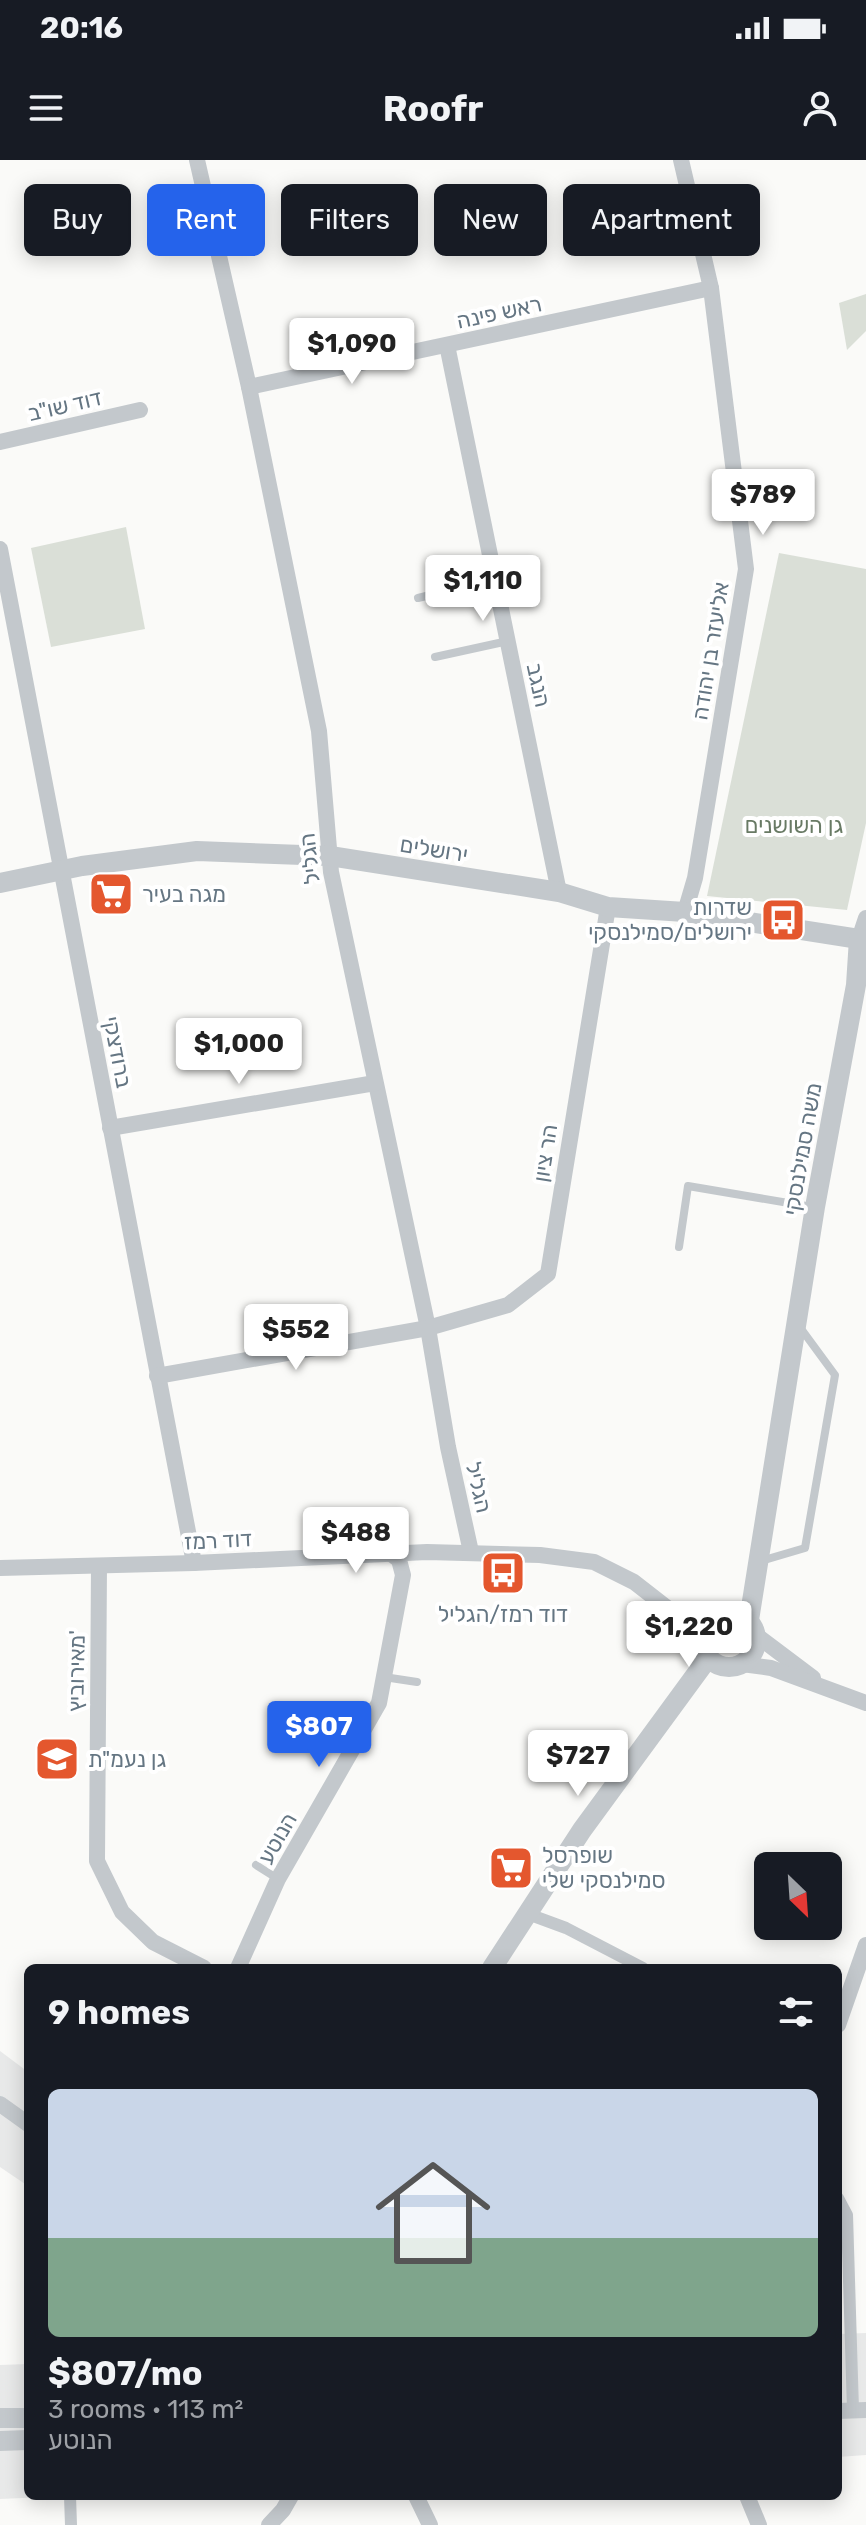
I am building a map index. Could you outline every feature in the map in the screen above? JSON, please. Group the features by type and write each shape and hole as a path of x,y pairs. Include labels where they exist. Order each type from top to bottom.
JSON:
{"street":[{"name":"הגליל","path":"197,160 249,387 319,731 331,872 428,1328 448,1447 471,1552"},
{"name":"אליעזר בן יהודה","path":"681,160 711,288 746,569 695,878 685,912"},
{"name":"ראש פינה","path":"249,387 711,288"},
{"name":"הנגב","path":"447,345 559,892"},
{"name":"דוד שו\"ב","path":"0,442 140,410"},
{"name":"ברודצקי","path":"0,549 194,1563"},
{"name":"ירושלים","path":"0,883 60,870 197,851 330,856 559,892 608,907 685,912 864,940"},
{"name":"הר ציון","path":"157,1376 428,1328 508,1305 548,1274 608,907"},
{"name":"משה סמילנסקי","path":"752,1628 756,1562 866,918"},
{"name":"משה סמילנסקי","path":"856,985 866,965"},
{"path":"110,1128 375,1083"},
{"name":"דוד רמז","path":"0,1568 194,1563 390,1553 540,1555 594,1562 634,1582 702,1635"},
{"name":"הנוטע","path":"240,1964 278,1879 379,1703 403,1575 399,1560 390,1553"},
{"name":"מאירוביץ'","path":"99,1566 97,1861 122,1912 153,1942 196,1964"},
{"path":"821,1684 734,1613 717,1615 705,1627 702,1647 708,1658 724,1667 742,1664 771,1668 866,1703"},
{"path":"742,1664 755,1648 752,1628"},
{"path":"495,1964 582,1830 708,1658"},
{"path":"528,1914 566,1928 635,1964"},
{"path":"842,2014 866,1945"},
{"path":"0,2104 24,2121"},
{"path":"842,2206 847,2215 852,2410"},
{"path":"0,2418 24,2418"},
{"path":"0,2441 24,2440"},
{"path":"70,2500 71,2525"},
{"path":"269,2525 289,2500"},
{"path":"418,2500 430,2525"},
{"path":"749,2500 759,2525"}],"lane":[{"path":"418,598 495,579"},
{"path":"435,657 508,641"},
{"path":"679,1247 688,1186 815,1207"},
{"path":"756,1562 805,1548 833,1391 835,1375 796,1322"},
{"path":"383,1677 417,1682"},
{"path":"256,1865 278,1879"}],"shaded area":[{"path":"0,2051 24,2069 24,2183 0,2167"},
{"path":"866,2333 866,2455 842,2457 842,2334"},
{"path":"24,2364 24,2498 0,2499 0,2365"}],"green space":[{"path":"866,294 866,331 847,350 839,303"},
{"path":"126,527 145,629 51,647 31,548"},
{"name":"גן השושנים","path":"779,553 866,569 866,823 847,910 707,896"}],"place":[{"name":"מגה בעיר","path":"111,894"},
{"name":"שדרות ירושלים/סמילנסקי","path":"783,920"},
{"name":"דוד רמז/הגליל","path":"503,1573"},
{"name":"גן נעמ\"ת","path":"57,1759"},
{"name":"שופרסל סמילנסקי שלי","path":"511,1868"}]}
